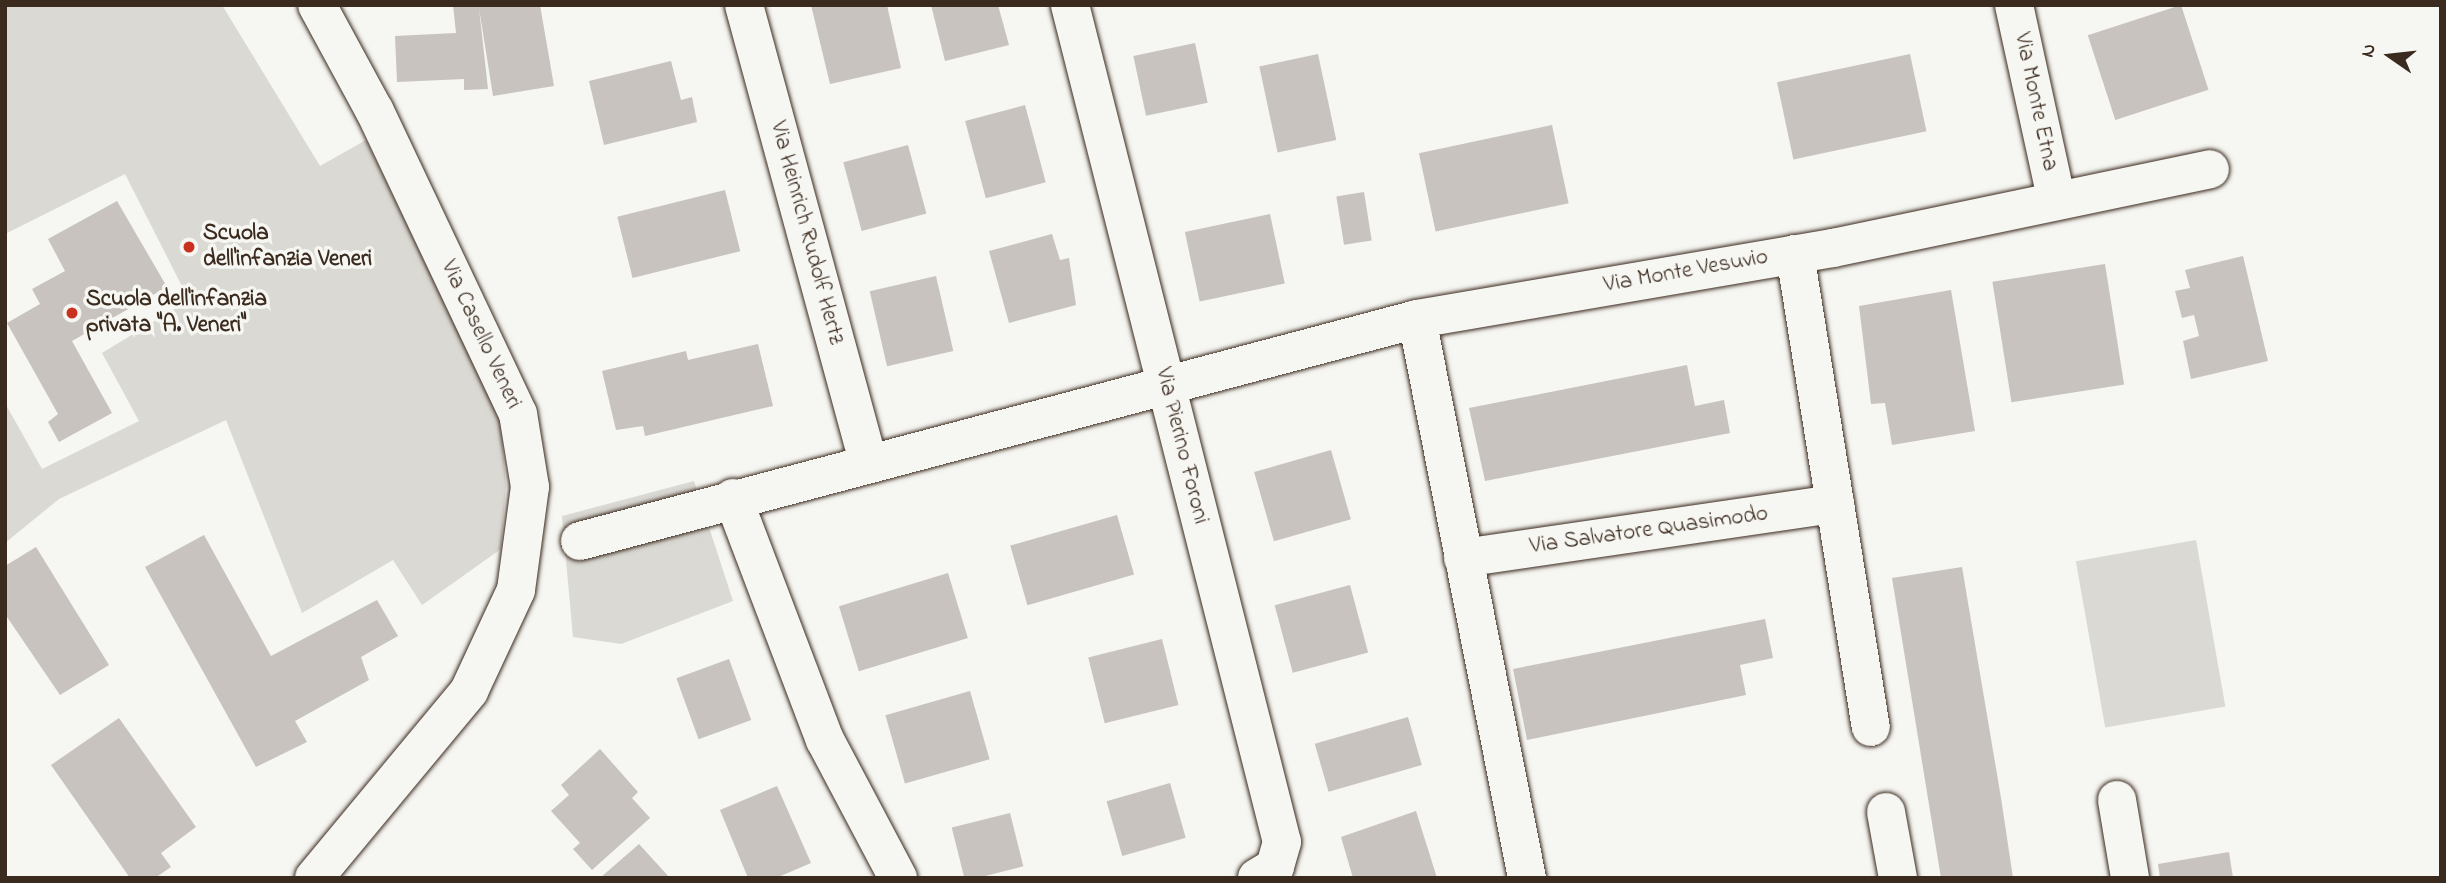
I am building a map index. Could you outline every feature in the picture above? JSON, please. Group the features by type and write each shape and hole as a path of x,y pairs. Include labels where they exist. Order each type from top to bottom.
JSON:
{"street":[{"name":"Via Casello Veneri","path":"314,878 469,691 516,590 530,487 518,414 374,110 317,5"},
{"name":"Via Heinrich Rudolf Hertz","path":"744,5 868,460"},
{"name":"Via Pierino Foroni","path":"1070,5 1282,842 1275,867 1258,878"},
{"name":"Via Monte Etna","path":"2014,5 2056,198"},
{"name":"Via Monte Vesuvio","path":"1166,388 1417,318 1795,254 2056,198 2210,169"},
{"path":"1795,254 1871,727"},
{"path":"1417,318 1527,878"},
{"path":"580,541 868,460 1166,388"},
{"path":"733,498 825,740 898,878"},
{"name":"Via Salvatore Quasimodo","path":"1463,558 1835,503"},
{"path":"2117,800 2130,878"},
{"path":"1886,812 1898,878"}],"shaded area":[{"name":"Scuola dell'infanzia Veneri","path":"5,5 222,5 320,166 366,140 500,418 506,485 501,549 422,605 393,560 302,613 226,420 59,499 5,543 5,403 42,469 139,421 102,353 189,300 125,174 5,234"},
{"path":"694,481 733,601 621,644 573,637 562,516"},
{"path":"2196,540 2225,706 2105,728 2076,561"}],"building":[{"path":"453,5 540,5 554,86 493,96 479,8 488,89 464,90 464,79 397,82 395,36 456,33"},
{"path":"811,5 887,5 901,68 830,84"},
{"path":"931,5 998,5 1009,45 945,61"},
{"path":"2181,5 2209,90 2115,120 2088,35"},
{"path":"1195,43 1208,103 1146,116 1133,56"},
{"path":"1318,54 1336,140 1278,153 1259,66"},
{"path":"1910,54 1926,131 1793,160 1777,82"},
{"path":"671,61 681,100 692,97 697,122 604,145 589,81"},
{"path":"1025,105 1046,182 986,198 965,121"},
{"path":"1552,125 1569,203 1436,232 1419,153"},
{"path":"908,145 926,214 862,231 843,162"},
{"path":"725,190 740,251 633,278 617,217"},
{"path":"1364,192 1372,240 1344,245 1336,196"},
{"name":"Scuola dell'infanzia privata \"A. Veneri\"","path":"117,201 167,287 72,341 112,413 59,442 48,422 58,414 7,323 40,304 32,289 65,271 48,239"},
{"path":"1270,214 1285,283 1200,302 1185,232"},
{"path":"1052,234 1060,260 1069,258 1076,305 1009,323 989,251"},
{"path":"2243,256 2268,361 2191,379 2183,341 2199,336 2194,315 2182,318 2175,291 2190,288 2185,270"},
{"path":"2105,264 2124,384 2011,402 1992,282"},
{"path":"936,276 953,351 887,366 870,291"},
{"path":"1951,290 1975,431 1892,445 1885,403 1871,404 1859,306"},
{"path":"758,344 773,406 645,436 643,426 616,430 602,371 686,351 688,360"},
{"path":"1687,365 1695,406 1724,400 1730,433 1485,481 1469,408"},
{"path":"1331,450 1351,519 1274,541 1254,472"},
{"path":"1117,515 1134,575 1027,605 1010,546"},
{"path":"204,535 271,656 377,600 398,636 361,657 369,680 295,721 307,742 256,767 145,567"},
{"path":"36,547 109,665 60,695 5,614 5,566"},
{"path":"1962,567 2013,878 1941,878 1892,578"},
{"path":"948,573 968,638 859,671 839,606"},
{"path":"1350,585 1368,653 1293,673 1275,605"},
{"path":"1765,619 1773,658 1740,665 1746,695 1527,740 1513,669"},
{"path":"1162,639 1178,705 1105,723 1088,657"},
{"path":"729,659 751,720 699,739 676,678"},
{"path":"970,691 990,759 905,784 885,715"},
{"path":"1408,717 1422,765 1329,792 1315,744"},
{"path":"119,718 196,827 161,853 171,867 155,878 130,878 51,765"},
{"path":"600,749 638,792 632,798 650,818 592,870 573,849 580,843 551,811 569,795 561,785"},
{"path":"1170,783 1186,838 1122,856 1107,801"},
{"path":"777,786 811,863 776,878 748,878 720,810"},
{"path":"1416,811 1437,878 1353,878 1341,837"},
{"path":"1010,813 1023,866 977,878 964,878 952,828"},
{"path":"639,844 670,878 600,878"},
{"path":"2229,852 2233,878 2160,878 2158,864"}],"place":[{"name":"Scuola dell'infanzia Veneri","path":"189,247"},
{"name":"Scuola dell'infanzia privata \"A. Veneri\"","path":"72,313"}]}
